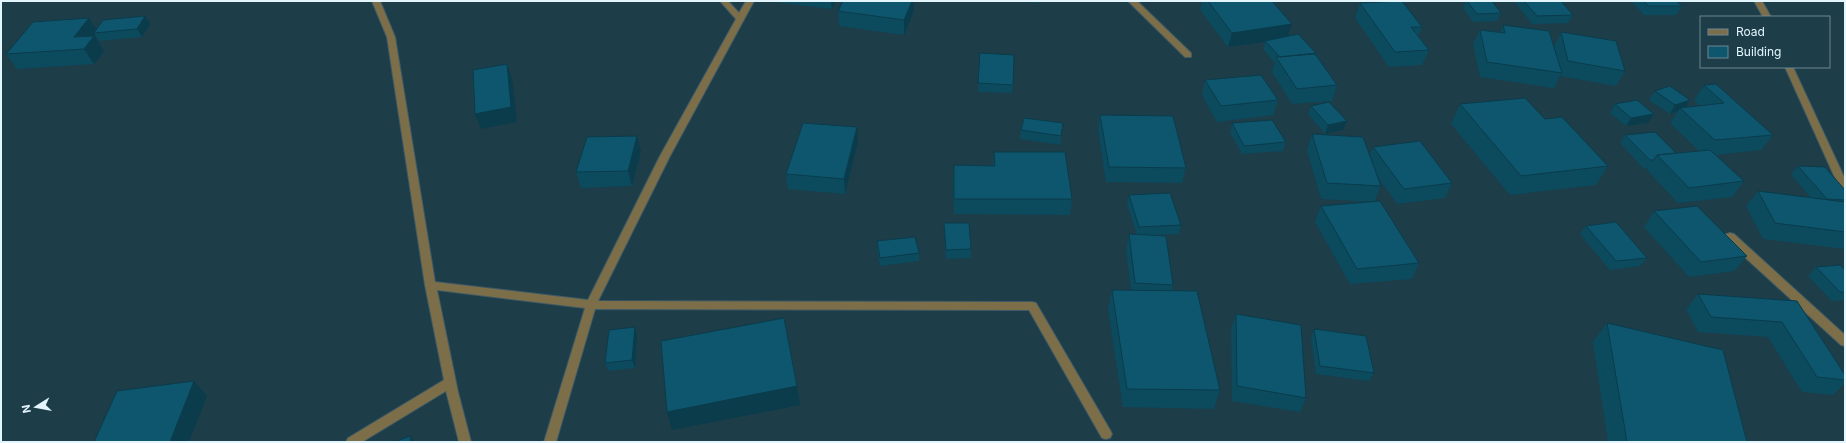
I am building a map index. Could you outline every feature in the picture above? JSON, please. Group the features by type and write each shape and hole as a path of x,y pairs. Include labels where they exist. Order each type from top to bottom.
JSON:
{"street":[{"path":"376,1 392,37 430,285 449,383 465,442"},
{"path":"724,1 740,19"},
{"path":"550,442 591,305 665,156 750,1"},
{"path":"1132,1 1188,55"},
{"path":"1758,1 1766,16"},
{"path":"1789,68 1845,189"},
{"path":"1730,237 1845,342"},
{"path":"430,285 591,305 1032,306 1106,434"},
{"path":"352,442 449,383"}],"building":[{"path":"843,1 912,1 904,20 838,11"},
{"path":"1208,1 1272,1 1292,24 1232,33"},
{"path":"1402,1 1422,27 1411,27 1429,50 1395,52 1360,3"},
{"path":"1467,1 1492,1 1501,13 1477,14"},
{"path":"1524,1 1561,1 1573,15 1537,16"},
{"path":"1643,1 1676,1 1682,6 1649,6"},
{"path":"145,16 137,29 94,33 103,20"},
{"path":"89,18 74,37 94,36 84,49 6,54 33,22"},
{"path":"1503,25 1549,31 1562,73 1487,62 1480,30 1505,33"},
{"path":"1561,32 1616,41 1625,71 1568,61"},
{"path":"1298,34 1316,53 1280,57 1265,41"},
{"path":"980,53 1014,55 1013,85 978,83"},
{"path":"1315,54 1337,85 1297,89 1276,57"},
{"path":"507,64 511,107 475,114 473,70"},
{"path":"1261,75 1278,100 1221,106 1205,80"},
{"path":"1716,84 1773,135 1715,140 1680,108 1724,103 1704,85"},
{"path":"1670,86 1690,100 1675,105 1655,91"},
{"path":"1525,98 1545,119 1562,117 1608,166 1521,176 1460,104"},
{"path":"1637,100 1654,114 1631,118 1615,104"},
{"path":"1329,102 1347,121 1328,125 1311,106"},
{"path":"1100,115 1173,116 1186,168 1109,167"},
{"path":"1024,118 1063,123 1061,136 1021,130"},
{"path":"1272,120 1286,142 1244,146 1232,123"},
{"path":"803,123 857,127 844,179 786,174"},
{"path":"1655,132 1676,153 1657,155 1654,160 1650,160 1625,135"},
{"path":"1312,134 1363,137 1381,186 1327,183"},
{"path":"637,136 628,171 576,172 587,137"},
{"path":"1420,141 1452,183 1404,189 1373,147"},
{"path":"1710,150 1744,181 1689,188 1657,155"},
{"path":"994,152 1065,152 1072,199 954,199 954,165 995,166"},
{"path":"1798,166 1825,167 1845,190 1845,200 1827,199"},
{"path":"1758,191 1845,202 1845,232 1775,223"},
{"path":"1170,193 1181,225 1139,227 1129,195"},
{"path":"1380,201 1419,263 1357,269 1321,206"},
{"path":"1697,206 1747,256 1701,262 1654,211"},
{"path":"1616,222 1647,258 1616,261 1586,226"},
{"path":"944,223 969,223 971,249 946,250"},
{"path":"1129,234 1166,236 1173,285 1135,283"},
{"path":"915,237 919,253 880,258 877,241"},
{"path":"1840,265 1845,270 1845,292 1840,292 1816,267"},
{"path":"1112,290 1197,291 1220,390 1127,389"},
{"path":"1698,294 1797,301 1845,375 1845,380 1817,377 1782,322 1711,317"},
{"path":"1236,314 1301,325 1306,398 1237,386"},
{"path":"784,318 797,386 667,412 661,341"},
{"path":"1607,323 1723,350 1747,442 1627,442"},
{"path":"635,327 632,360 605,363 609,330"},
{"path":"1314,329 1366,336 1374,373 1320,366"},
{"path":"194,381 170,442 94,442 117,391"},
{"path":"410,436 411,442 395,442"}]}
